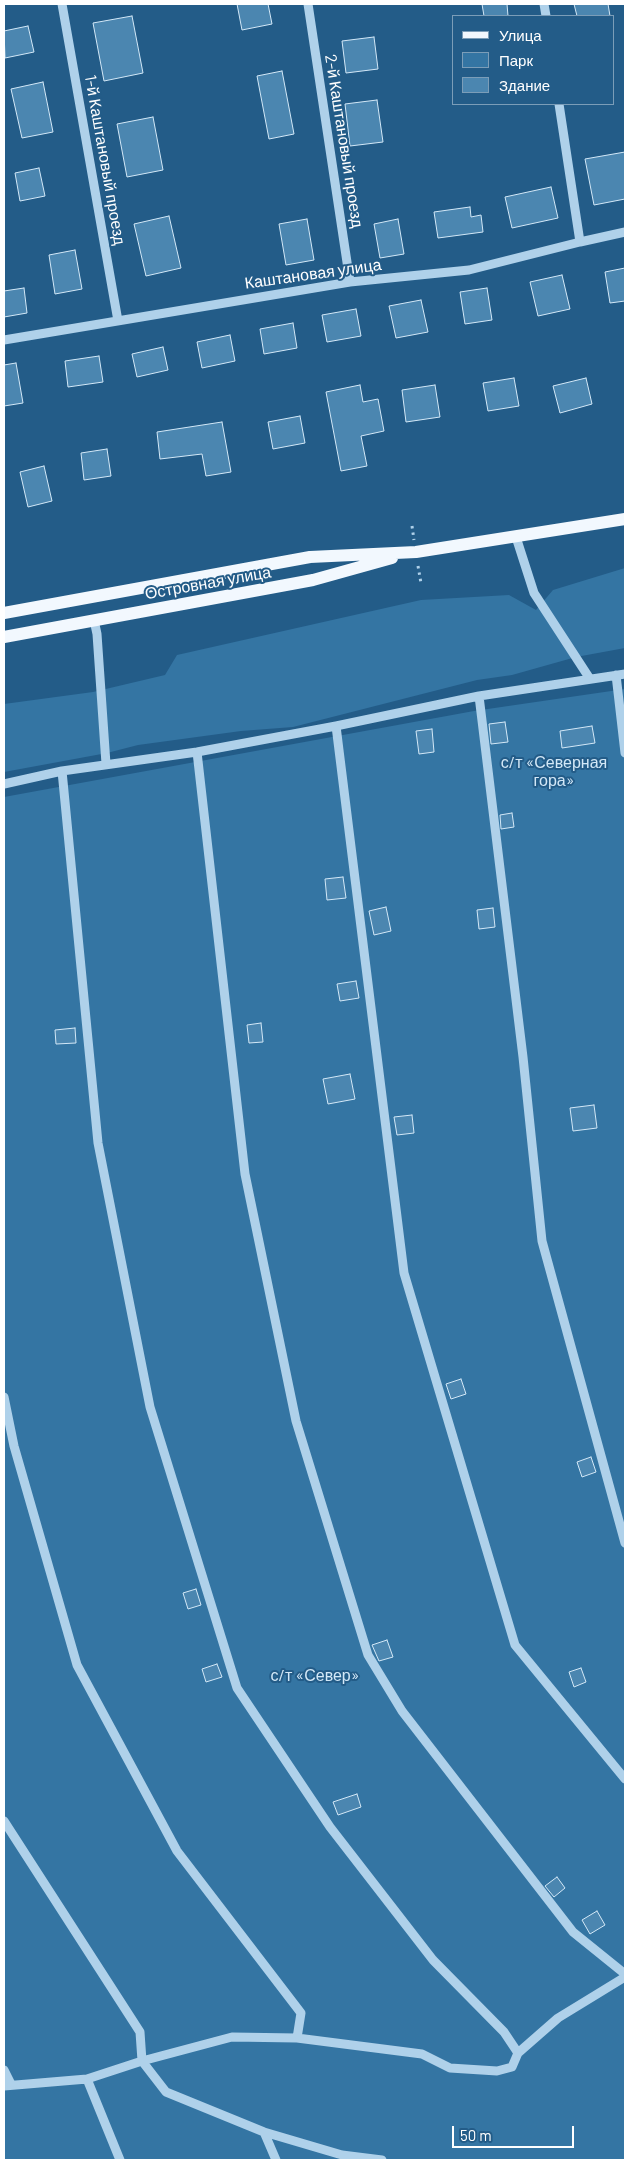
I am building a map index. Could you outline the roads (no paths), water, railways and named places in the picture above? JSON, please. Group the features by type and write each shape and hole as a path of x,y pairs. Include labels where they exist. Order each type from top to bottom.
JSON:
{"main road":[{"name":"Островная улица","path":"4,613 310,557 416,552 625,519"},
{"name":"Островная улица","path":"4,637 313,580 416,552"}],"street":[{"name":"1-й Каштановый проезд","path":"62,4 118,321"},
{"name":"2-й Каштановый проезд","path":"308,4 350,282"},
{"path":"559,105 580,242"},
{"name":"Каштановая улица","path":"4,340 350,282 469,270 625,232"},
{"path":"516,537 534,593 590,679"},
{"path":"94,620 106,764"},
{"path":"4,784 62,771 197,752 336,726 479,696 621,674 625,753"},
{"path":"479,696 524,1067 542,1241 625,1543"},
{"path":"336,726 404,1273 514,1645 625,1779"},
{"path":"4,2070 8,2085 87,2079 142,2061 232,2037 297,2038 422,2054 450,2068 497,2071 512,2067 518,2053 558,2018 625,1976 573,1932 402,1711 368,1656 296,1421 245,1174 197,752"},
{"path":"62,771 98,1143 150,1406 237,1688 330,1827 360,1866 433,1960 504,2032 518,2053"},
{"path":"4,1398 14,1446 77,1665 177,1851 301,2013 297,2038"},
{"path":"4,1821 140,2032 142,2061 166,2092 264,2132 342,2155 382,2160"},
{"path":"87,2079 120,2160"},
{"path":"264,2132 276,2160"}],"park label":[{"name":"с/т «Северная гора»","path":"554,772"},
{"name":"с/т «Север»","path":"315,1676"}]}
